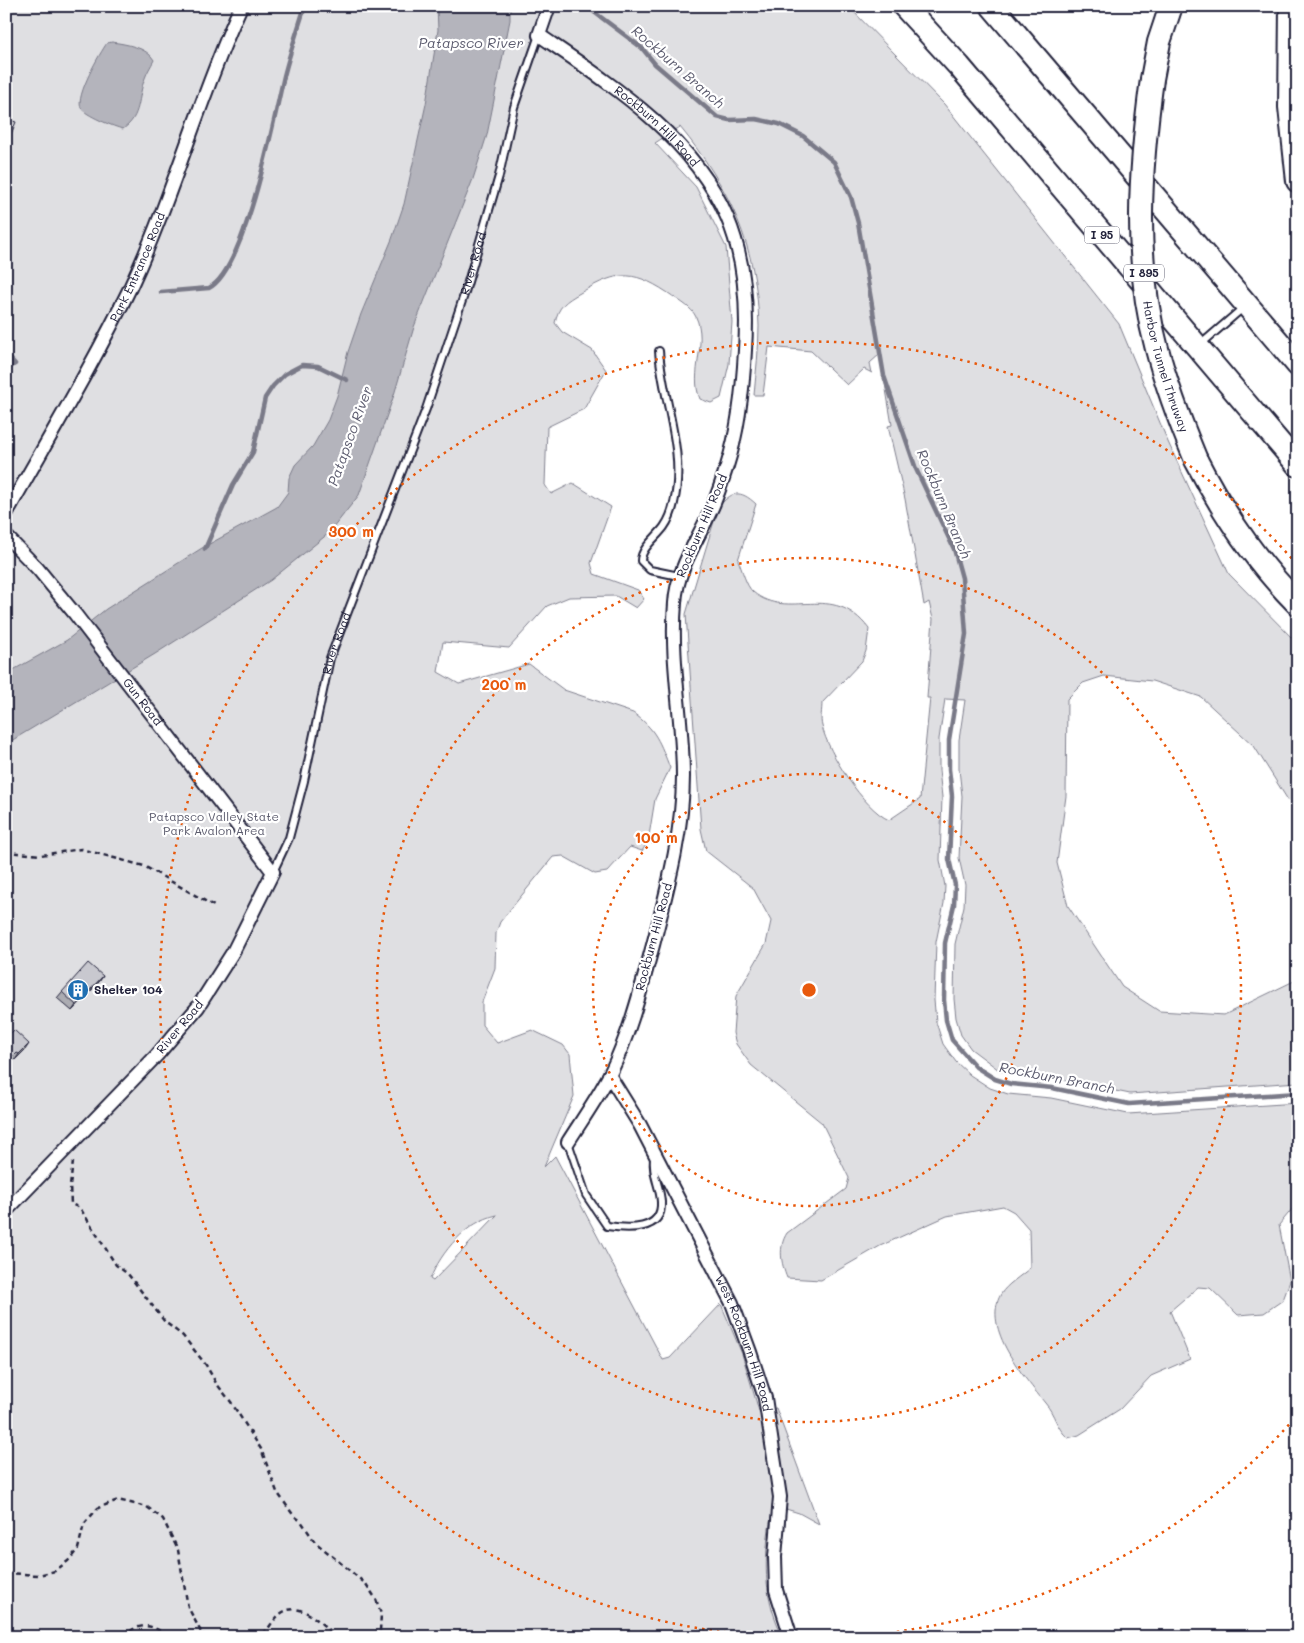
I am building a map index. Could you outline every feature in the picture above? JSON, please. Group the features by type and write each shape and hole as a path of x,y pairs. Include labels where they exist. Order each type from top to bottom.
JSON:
{"highway":[{"name":"I 95","path":"904,6 959,66 1298,464"},
{"path":"992,6 1298,365"},
{"name":"Harbor Tunnel Thruway","path":"1170,6 1159,42 1152,78 1145,130 1141,205 1148,306 1156,348 1174,405 1196,460 1218,503 1252,551 1298,604"},
{"path":"1290,6 1290,107 1298,181"}],"street":[{"name":"Park Entrance Road","path":"6,514 130,288 175,178 226,40 241,6"},
{"name":"River Road","path":"539,35 549,6"},
{"name":"Rockburn Hill Road","path":"539,35 604,80 654,120 687,154 710,186 727,216 738,247 744,281 747,325 739,418 728,464 711,511 679,576 675,593 673,628 682,739 683,778 681,815 666,896 627,1034 609,1075 568,1142"},
{"name":"Gun Road","path":"6,536 38,569 75,614 273,872"},
{"name":"River Road","path":"6,1210 157,1055 198,1007 233,952 273,872"},
{"name":"West Rockburn Hill Road","path":"609,1075 655,1153 732,1303 765,1398 780,1497 776,1590 791,1637"}],"lane":[{"name":"River Road","path":"273,872 289,838 330,658 426,409 499,176 514,107 539,35"},
{"path":"1198,347 1247,305"},
{"path":"659,351 661,378 675,438 676,494 672,513 666,525 642,552 640,561 650,570 679,576"},
{"path":"568,1142 586,1196 607,1226 631,1229 653,1223 659,1216 662,1203 653,1171 655,1153"}],"path":[{"path":"6,852 41,855 81,848 144,866 214,906"},
{"path":"66,1165 72,1161 70,1204 80,1208 116,1265 128,1274 165,1322 183,1336 206,1365 261,1449 277,1492 294,1516 301,1521 315,1542 366,1584 376,1599 381,1614 380,1631 382,1637"},
{"path":"6,1572 39,1574 55,1571 68,1561 78,1549 84,1524 98,1508 118,1500 147,1507 163,1519 178,1550 188,1607 202,1634 208,1637"},
{"path":"254,1637 268,1630 277,1616 289,1609 302,1611 318,1619 334,1637"},
{"path":"123,1637 129,1631 141,1626 155,1626 169,1637"}],"green space":[{"name":"Patapsco Valley State Park Avalon Area","path":"6,6 848,6 944,104 1119,324 1168,442 1229,574 1298,644 1298,816 1254,746 1201,697 1152,681 1104,676 1083,683 1067,699 1066,796 1057,863 1068,906 1122,987 1159,1011 1224,1015 1298,979 1298,1082 1130,1094 1053,1078 1013,1074 999,1070 971,1049 961,1035 956,1018 954,999 955,944 964,906 965,885 959,858 962,796 959,769 959,740 965,700 945,699 939,739 939,770 942,797 940,860 945,886 944,903 936,942 934,1000 936,1022 943,1044 956,1062 970,1075 990,1088 1008,1094 1051,1098 1128,1114 1298,1103 1298,1202 1279,1225 1290,1281 1283,1300 1264,1313 1238,1315 1210,1288 1198,1287 1170,1311 1190,1359 1151,1376 1120,1409 1079,1435 1068,1438 1008,1352 997,1322 996,1307 1001,1294 1030,1268 1029,1229 1014,1212 1003,1206 947,1216 880,1246 821,1280 787,1278 783,1267 781,1249 787,1233 846,1189 849,1178 822,1123 751,1065 736,1044 733,1033 736,996 766,944 771,921 753,888 706,851 701,829 686,614 718,508 732,495 740,494 745,496 756,504 738,560 746,582 753,592 767,600 781,604 811,603 840,607 855,615 869,629 866,651 862,661 822,703 821,723 831,751 848,779 858,793 879,814 889,820 920,799 930,698 927,698 933,619 929,602 924,605 905,499 888,426 892,425 880,354 870,363 872,373 864,369 847,385 811,351 769,347 763,395 754,395 759,326 753,270 746,244 738,219 726,196 698,150 680,127 655,143 696,187 726,247 732,322 729,364 721,398 711,403 700,399 696,379 700,337 696,317 692,311 674,297 648,282 627,276 617,277 594,285 575,296 563,305 558,312 555,323 562,332 592,350 606,370 584,409 547,427 545,485 551,494 573,483 611,507 591,563 594,574 638,590 644,599 636,608 616,596 569,597 547,606 509,648 443,642 438,672 459,684 529,664 564,690 633,713 652,731 660,744 670,768 655,799 648,842 642,851 630,847 607,872 595,874 563,856 553,857 500,922 496,933 495,968 482,1002 482,1025 497,1043 532,1030 563,1045 570,1054 574,1096 544,1167 555,1156 663,1360 670,1358 721,1304 742,1354 759,1411 776,1408 819,1524 799,1513 773,1505 766,1563 770,1600 783,1637 6,1637","holes":["497,1215 433,1281 430,1279 435,1268 456,1239 475,1224"]}],"water":[{"name":"Patapsco River","path":"437,6 510,6 510,20 487,135 473,179 414,327 394,395 359,495 329,533 271,580 155,654 6,744 6,674 67,640 106,609 202,548 277,507 288,492 289,478 295,465 313,446 328,420 361,314 392,239 404,204 426,104 438,30"},
{"path":"112,42 141,49 154,60 145,78 136,112 129,124 123,129 88,114 81,108 80,102 94,65 107,43"}],"building":[{"path":"6,119 16,122 9,139 6,138"},
{"name":"Shelter 104","path":"88,963 103,976 76,1005 62,992"},
{"path":"14,1030 29,1044 19,1054 17,1053 14,1056 6,1050 6,1038"}],"waterway":[{"path":"161,292 209,288 222,275 235,253 257,191 286,67 305,6"},
{"name":"Rockburn Branch","path":"586,6 642,48 655,64 717,117 729,120 756,119 779,124 803,136 834,162 851,197 858,223 884,376 916,469 954,549 962,578 966,634 949,740 949,769 952,796 949,859 955,885 954,905 945,943 944,1000 946,1020 952,1040 976,1067 995,1079 1011,1084 1052,1088 1129,1104 1298,1093"},
{"path":"6,354 15,364 6,370"},
{"path":"205,549 233,485 253,452 265,398 273,386 285,374 302,365 318,366 347,380"}],"place":[{"name":"Shelter 104","path":"78,990"}]}
